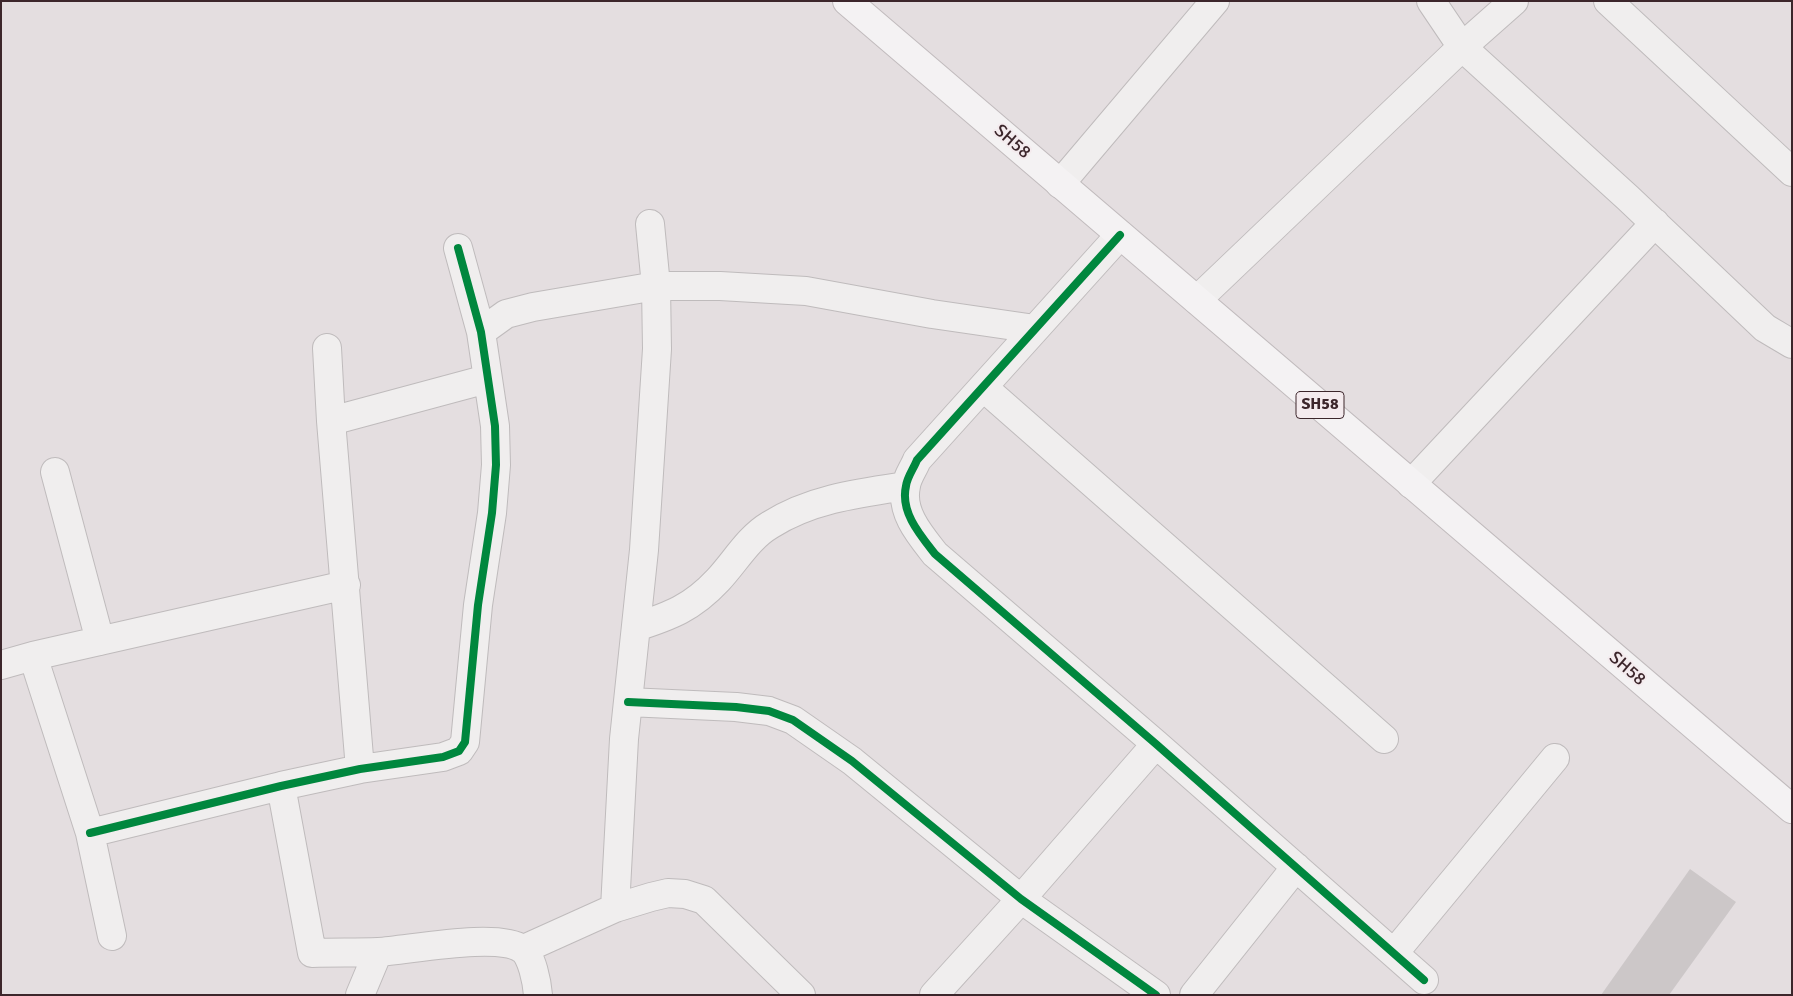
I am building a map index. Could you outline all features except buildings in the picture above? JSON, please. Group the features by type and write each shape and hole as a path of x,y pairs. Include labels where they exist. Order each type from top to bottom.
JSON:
{"main road":[{"name":"SH58","path":"847,1 1792,809"}],"street":[{"path":"1060,184 1215,1"},
{"path":"1431,1 1462,47 1655,223 1765,328 1792,344"},
{"path":"1197,300 1462,47 1514,1"},
{"path":"1608,1 1792,172"},
{"path":"1412,484 1655,223"},
{"path":"615,908 624,739 644,550 657,349 656,286 650,224"},
{"path":"1120,235 917,460 906,486 907,508 915,529 935,554 1156,744 1424,980"},
{"path":"90,833 281,786 360,769 442,757 459,751 465,742 478,606 492,513 496,465 495,426 481,332 458,248"},
{"path":"481,332 506,314 533,306 656,286 720,286 806,291 932,314 1036,329"},
{"path":"327,348 331,421 360,769"},
{"path":"331,421 487,379"},
{"path":"983,387 1384,739"},
{"path":"55,472 100,641"},
{"path":"636,627 663,618 690,605 717,581 746,546 769,525 806,507 852,494 906,486"},
{"path":"1,666 33,656 346,585"},
{"path":"33,656 90,833 112,936"},
{"path":"628,702 736,707 770,711 793,720 852,761 1021,899 1156,995"},
{"path":"934,995 1021,899 1156,744"},
{"path":"1394,953 1555,758"},
{"path":"281,786 312,953 378,952 489,941 513,944 524,950 533,969 538,995"},
{"path":"1194,995 1296,867"},
{"path":"524,950 615,908 668,893 685,894 704,900 800,995"},
{"path":"360,995 378,952"}],"cycle path":[{"path":"1120,235 917,460 906,486 905,496 909,514 918,531 935,554 1156,744 1424,980"},
{"path":"90,833 281,786 360,769 443,757 459,751 465,742 478,605 492,513 496,465 495,426 481,332 458,248"},
{"path":"628,702 736,707 769,711 793,720 852,761 1021,899 1156,995"}]}
